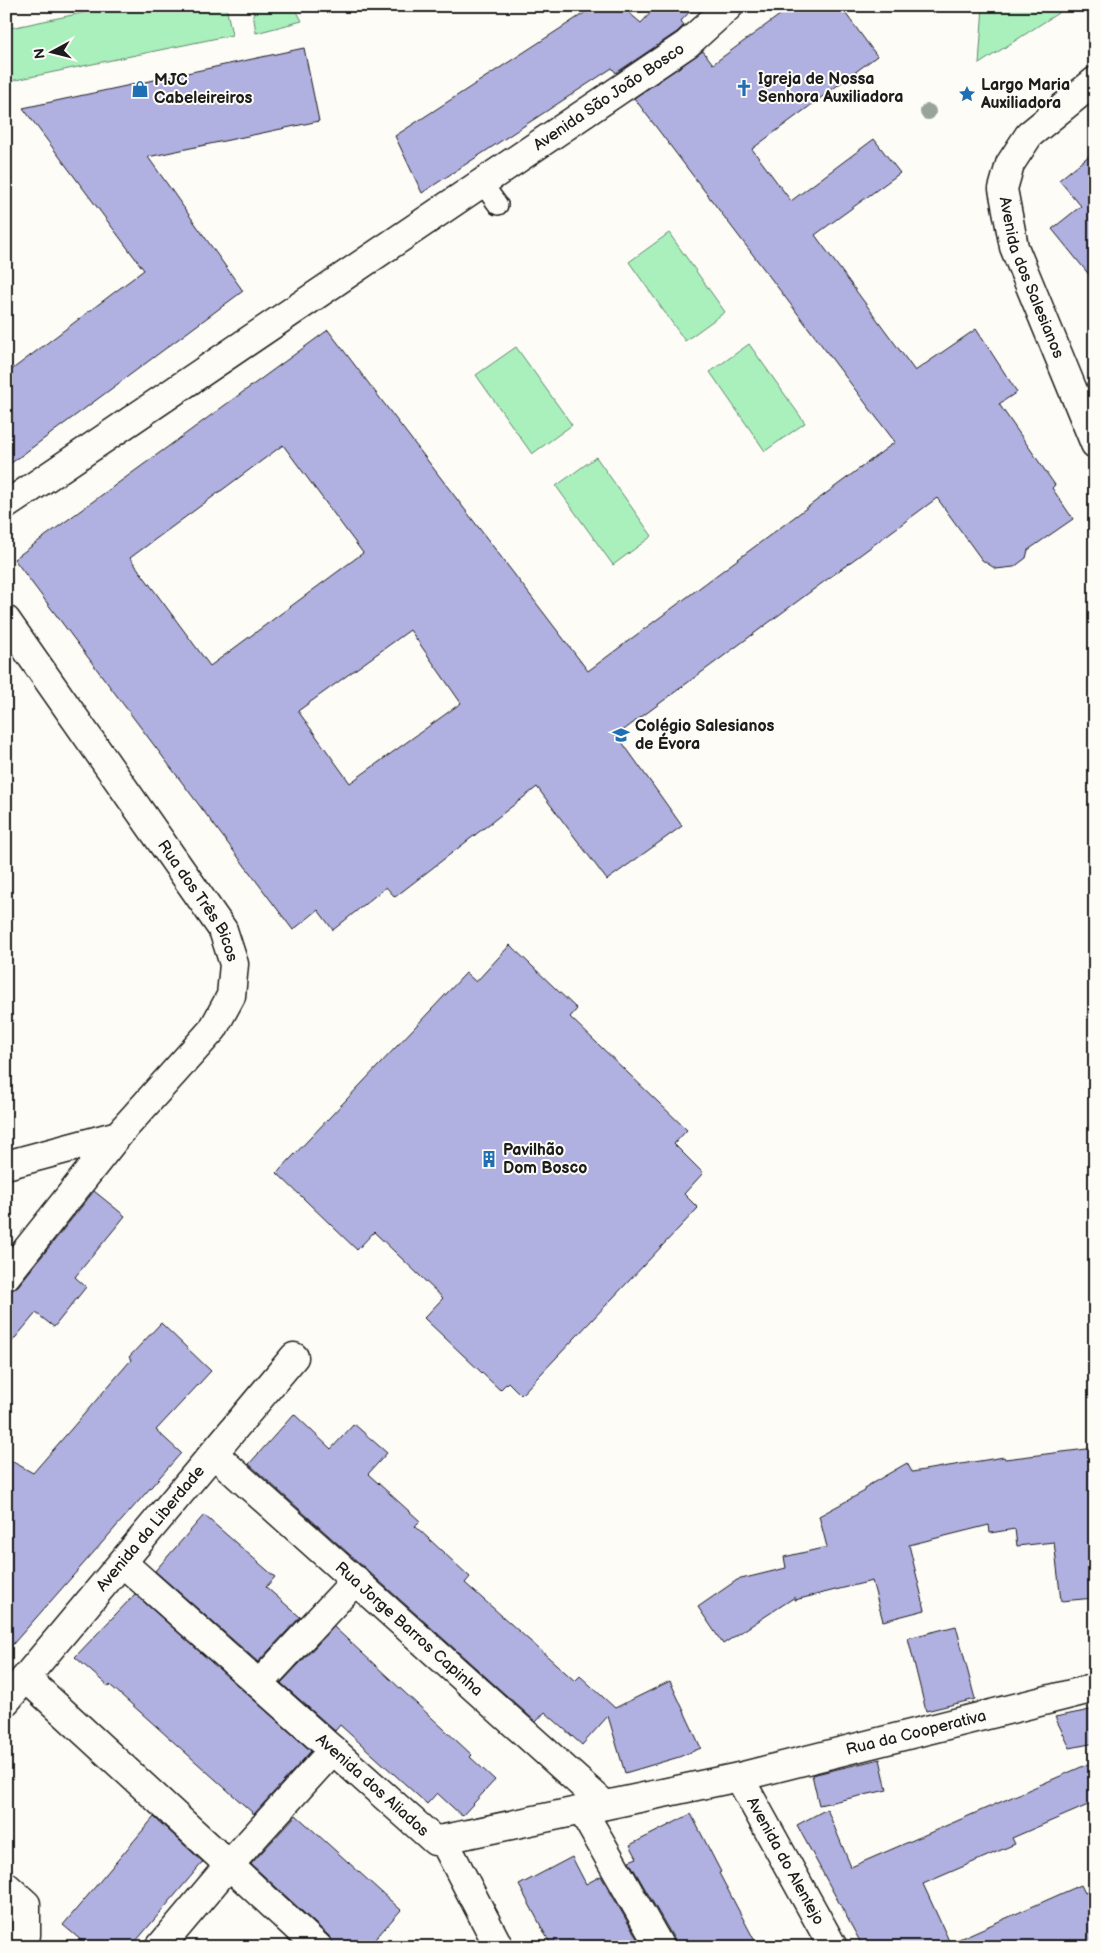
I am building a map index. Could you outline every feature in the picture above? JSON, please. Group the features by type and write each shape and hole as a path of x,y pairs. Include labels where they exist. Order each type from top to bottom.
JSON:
{"street":[{"name":"Avenida São João Bosco","path":"6,505 490,194 687,44 729,6"},
{"name":"Avenida dos Salesianos","path":"1095,81 1029,135 1010,164 1003,189 1014,247 1095,444"},
{"name":"Rua dos Três Bicos","path":"6,620 223,930 234,964 231,996 213,1029 118,1135 6,1276"},
{"path":"6,1165 118,1135"},
{"name":"Avenida da Liberdade","path":"6,1701 123,1564 294,1357"},
{"name":"Rua Jorge Barros Capinha","path":"214,1454 356,1580 593,1807 660,1947"},
{"name":"Avenida dos Aliados","path":"123,1564 435,1840 739,1777"},
{"path":"259,1684 356,1580"},
{"path":"26,1678 318,1947"},
{"name":"Rua da Cooperativa","path":"739,1777 1095,1688"},
{"path":"160,1947 230,1865 333,1750"},
{"name":"Avenida do Alentejo","path":"739,1777 832,1947"},
{"path":"443,1839 499,1947"},
{"path":"6,1886 26,1904 26,1935 15,1947"}],"green space":[{"path":"115,6 226,6 232,35 6,82 6,29"},
{"path":"252,6 294,6 302,21 256,33"},
{"path":"983,6 1069,6 979,64"},
{"path":"669,233 725,312 685,341 629,262"},
{"path":"749,344 805,423 765,451 710,372"},
{"path":"516,347 572,425 532,454 476,375"},
{"path":"596,457 652,536 613,565 556,486"}],"building":[{"path":"595,6 621,6 641,23 657,6 695,6 681,21 684,25 677,32 616,73 612,68 422,193 395,136"},
{"path":"792,6 840,6 877,56 752,149 791,201 874,139 900,173 815,235 915,371 976,329 1017,392 999,404 1055,485 1052,488 1073,519 1028,550 1026,558 1014,567 996,569 982,560 937,498 617,735 682,826 607,880 537,787 395,897 386,887 333,930 318,910 293,930 14,559 328,330 588,671 895,442 634,98 703,51 713,64","holes":["283,445 363,553 210,666 130,558","410,630 461,703 350,783 298,711"]},
{"path":"304,48 319,121 148,157 243,291 6,467 6,374 144,270 23,108"},
{"path":"1095,151 1095,282 1052,229 1081,206 1059,180"},
{"name":"Pavilhão Dom Bosco","path":"510,945 577,1009 570,1017 687,1130 674,1144 703,1173 684,1194 698,1208 521,1395 508,1382 500,1390 424,1318 443,1298 374,1232 357,1250 277,1173 466,973 476,982"},
{"path":"94,1191 125,1216 75,1277 86,1287 54,1327 36,1313 6,1349 6,1291 18,1286"},
{"path":"161,1323 211,1371 156,1430 181,1453 6,1652 6,1458 33,1473 131,1360 129,1357"},
{"path":"294,1414 331,1449 354,1424 387,1453 368,1474 420,1521 415,1526 470,1577 465,1583 575,1681 580,1676 615,1708 670,1681 701,1748 679,1757 625,1773 608,1716 582,1745 545,1712 536,1722 249,1464"},
{"path":"1095,1448 1095,1598 1061,1601 1054,1542 1017,1546 1015,1529 990,1533 989,1525 909,1545 925,1610 883,1621 872,1581 795,1600 795,1597 723,1644 698,1607 737,1580 786,1568 784,1557 827,1547 819,1516 865,1491 864,1488 907,1463 912,1472 1004,1457 1005,1459"},
{"path":"204,1515 275,1577 266,1587 300,1617 258,1662 155,1571"},
{"path":"135,1594 311,1751 254,1814 110,1685 109,1687 75,1657"},
{"path":"956,1626 975,1699 926,1711 908,1638"},
{"path":"334,1627 472,1755 470,1757 495,1780 462,1816 437,1793 427,1804 340,1725 335,1731 281,1683"},
{"path":"1095,1709 1095,1743 1070,1748 1055,1717"},
{"path":"880,1759 887,1790 819,1805 812,1775"},
{"path":"1095,1761 1095,1802 1012,1838 1015,1844 923,1884 950,1943 1081,1885 1085,1893 1095,1889 1095,1947 863,1947 797,1825 827,1809 851,1867"},
{"path":"691,1814 721,1872 719,1873 758,1947 676,1947 674,1939 629,1861 637,1858 630,1845"},
{"path":"296,1815 401,1910 368,1947 334,1947 329,1936 251,1864"},
{"path":"154,1817 203,1862 131,1947 89,1947 63,1925"},
{"path":"572,1857 586,1884 601,1876 642,1947 552,1947 519,1885"}],"place":[{"name":"Igreja de Nossa Senhora Auxiliadora","path":"744,88"},
{"name":"MJC Cabeleireiros","path":"140,89"},
{"name":"Largo Maria Auxiliadora","path":"967,94"},
{"name":"Colégio Salesianos de Évora","path":"621,735"},
{"name":"Pavilhão Dom Bosco","path":"489,1159"}]}
